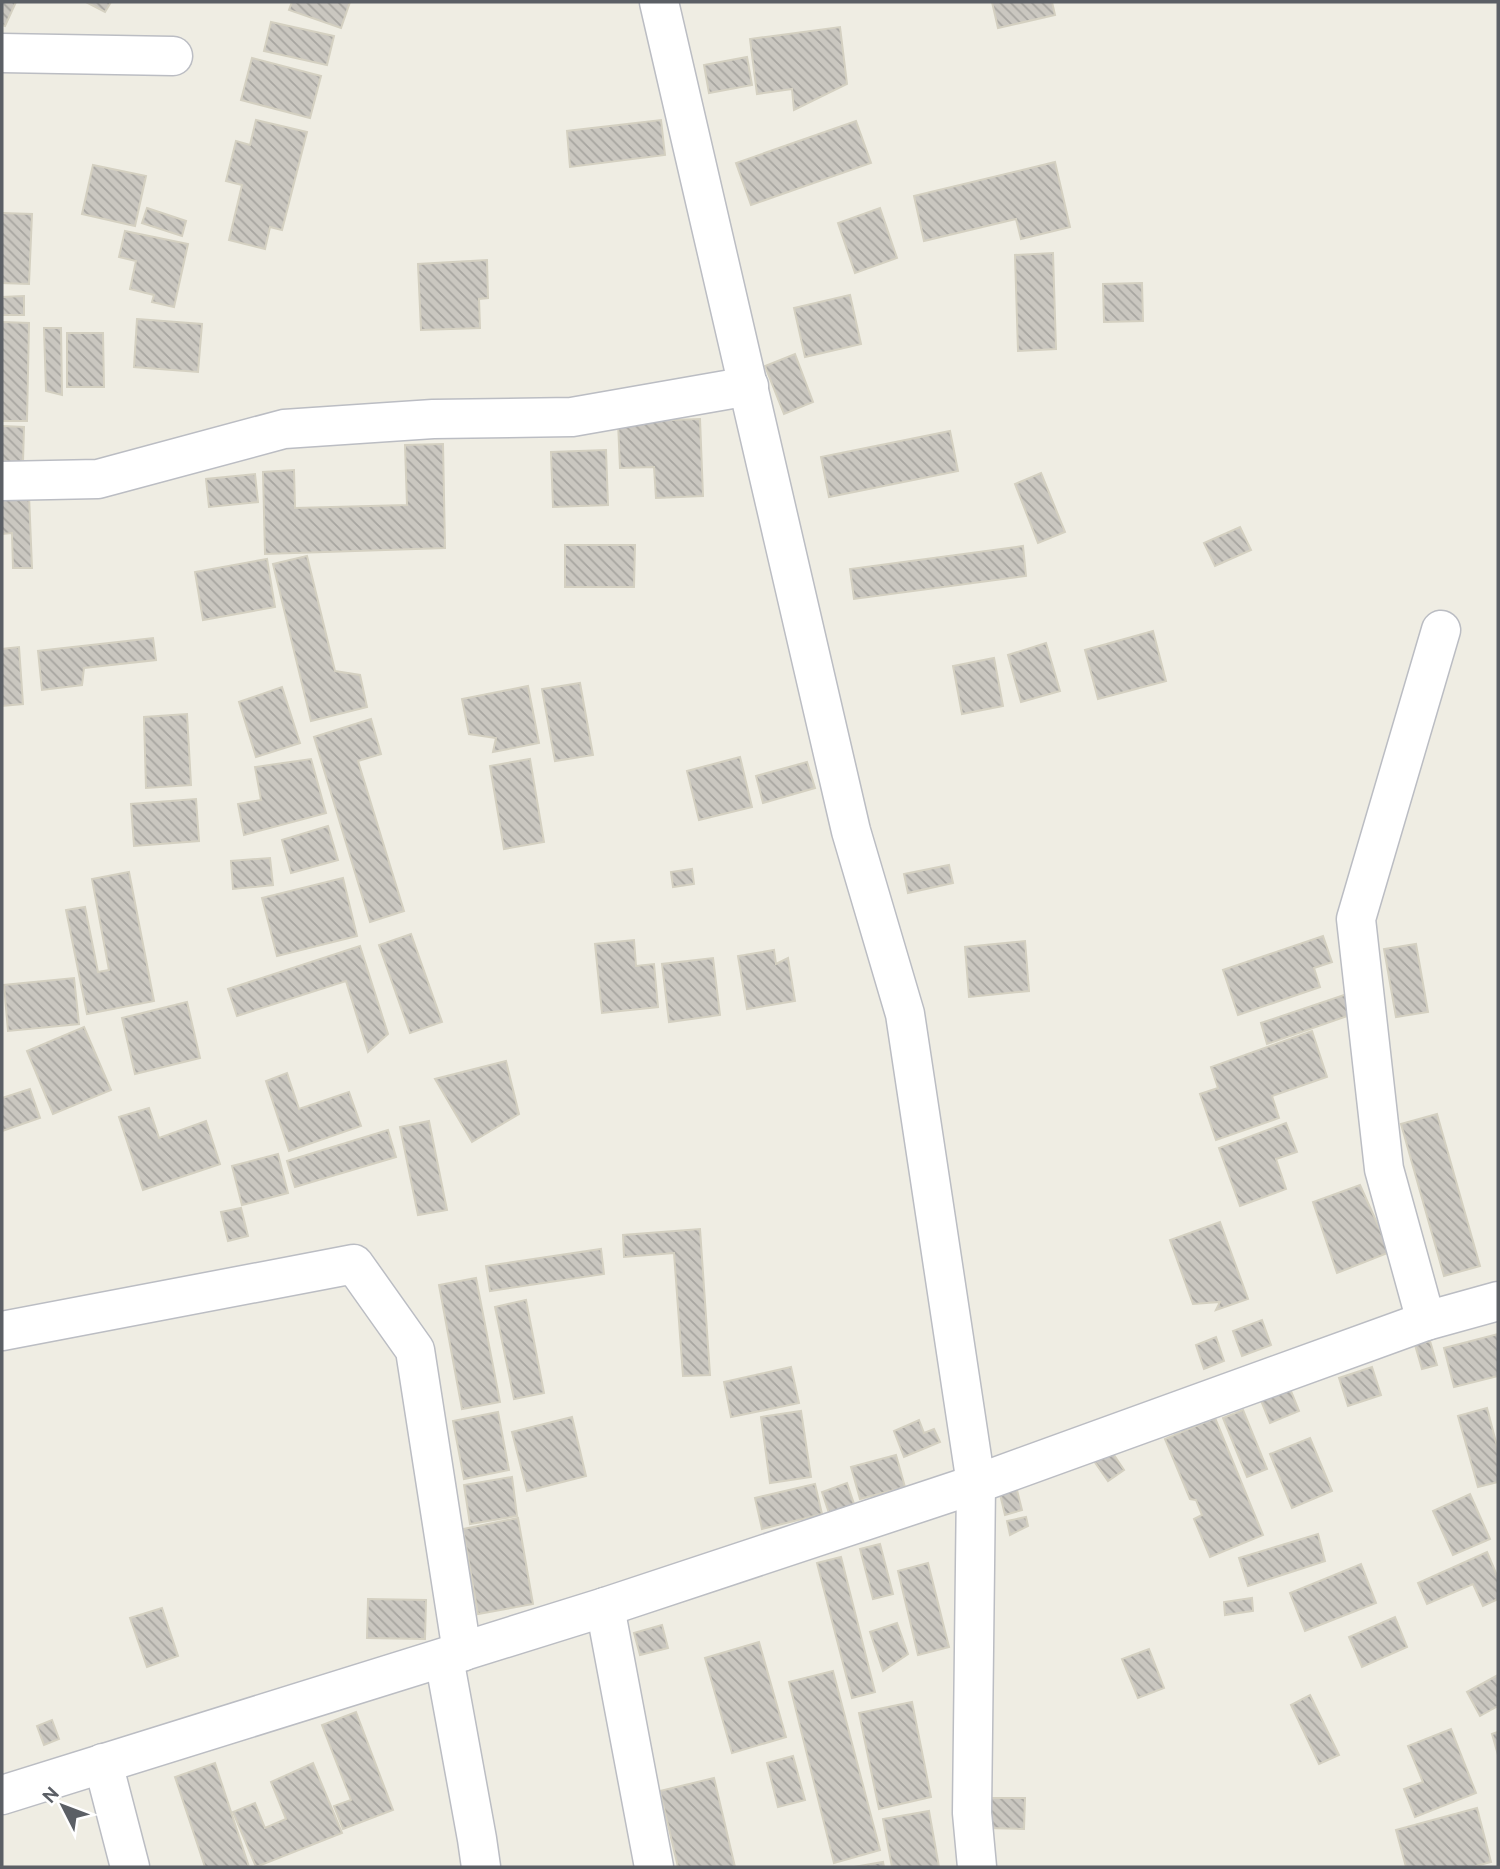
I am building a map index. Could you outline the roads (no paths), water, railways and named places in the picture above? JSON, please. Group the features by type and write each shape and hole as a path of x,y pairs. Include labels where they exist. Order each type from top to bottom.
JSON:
{"street":[{"path":"659,2 851,831 905,1014 976,1484 972,1814 977,1867"},
{"path":"2,53 173,56"},
{"path":"2,481 98,479 284,429 433,419 572,417 749,386"},
{"path":"1426,1321 1384,1169 1356,919 1441,630"},
{"path":"2,1331 354,1264 415,1350 481,1867"},
{"path":"2,1795 605,1607 976,1484 1426,1321 1498,1301"},
{"path":"605,1607 654,1867"},
{"path":"103,1763 130,1867"}]}
